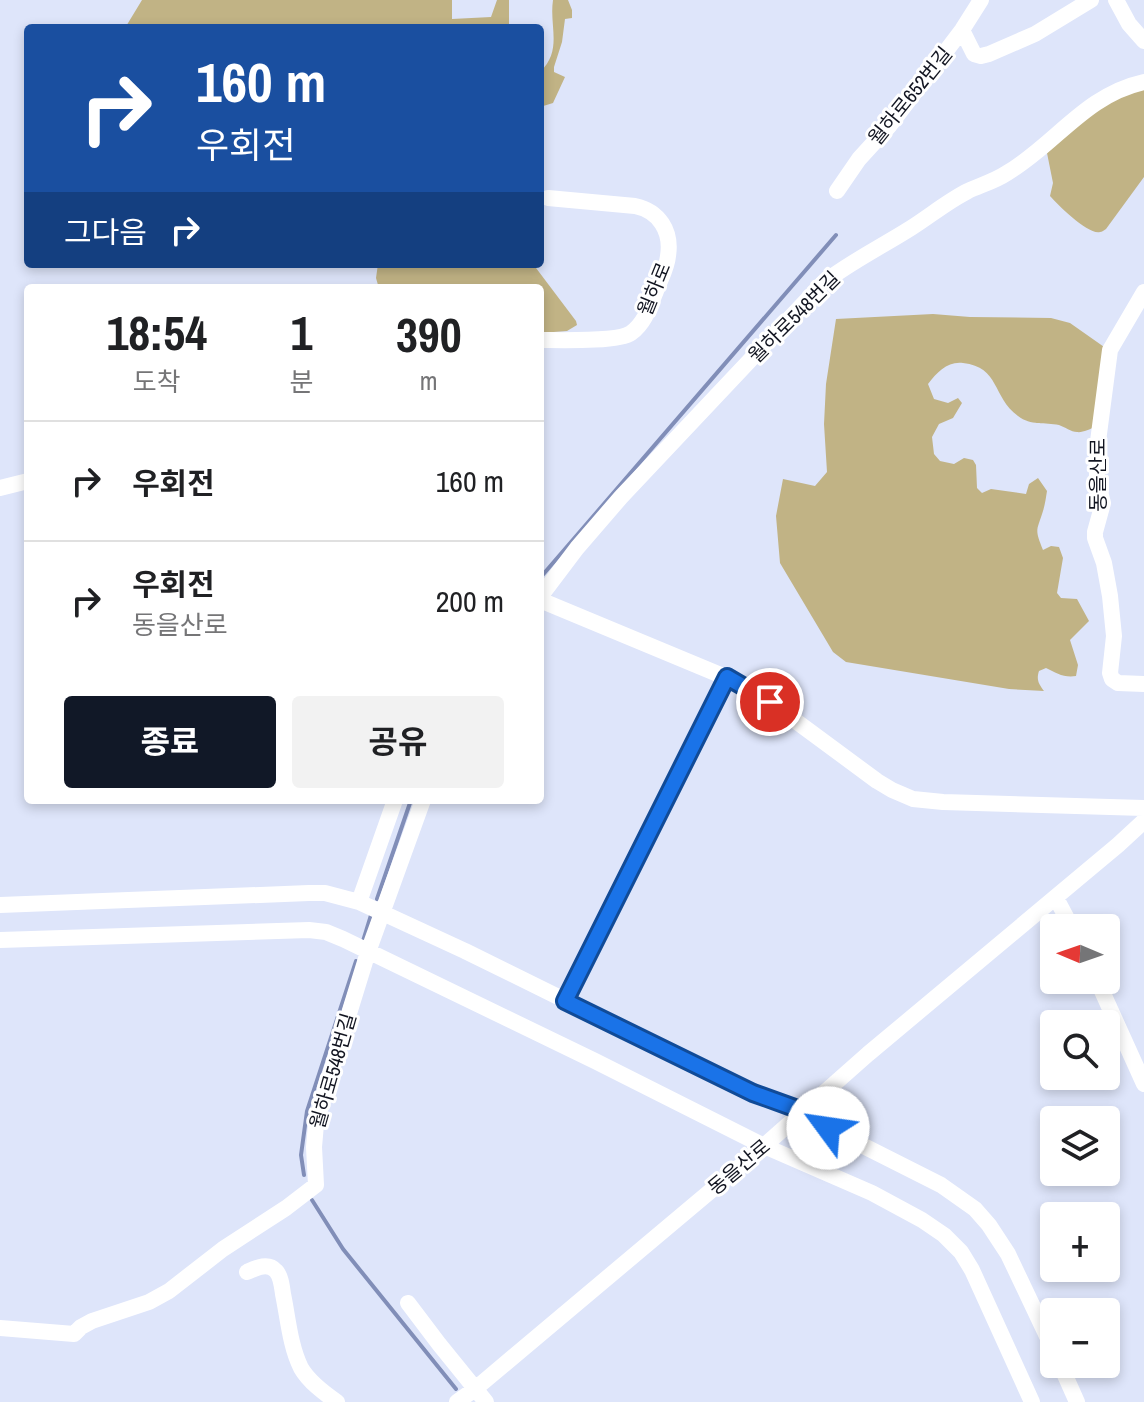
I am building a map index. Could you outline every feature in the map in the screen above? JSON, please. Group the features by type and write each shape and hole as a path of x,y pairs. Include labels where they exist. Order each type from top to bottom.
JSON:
{"street":[{"name":"월하로652번길","path":"837,191 962,30 981,0"},
{"path":"962,30 974,54 981,56 1035,34 1091,0"},
{"path":"1116,0 1129,24 1144,41"},
{"name":"월하로548번길","path":"544,593 577,548 621,497 837,271 950,201 1005,174 1035,153 1090,105 1128,85 1144,82"},
{"name":"월하로","path":"544,340 610,338 633,332 646,314 669,255 666,228 657,215 646,208 548,198"},
{"name":"동을산로","path":"1144,292 1114,342 1108,359 1097,449 1097,480 1103,503 1095,532 1110,596 1114,636 1110,673 1118,683 1144,684"},
{"path":"0,488 24,482"},
{"path":"544,601 727,677 770,702 877,781 913,799 1144,808"},
{"path":"565,1001 727,677"},
{"path":"359,902 394,804"},
{"name":"월하로548번길","path":"0,1328 74,1334 92,1321 149,1302 169,1291 223,1249 316,1185 316,1124 368,952 422,804"},
{"name":"동을산로","path":"457,1402 480,1396 868,1054 1144,821"},
{"path":"0,905 309,893 325,893 359,902 753,1093 803,1111 828,1128 941,1185 975,1209 989,1225 1008,1254 1040,1321"},
{"path":"1056,898 1065,914"},
{"path":"0,940 309,930 326,932 764,1146 872,1193 922,1220 944,1235 961,1252 972,1270 1032,1402"},
{"path":"1103,994 1144,1084"},
{"path":"247,1272 261,1266 269,1266 276,1271 300,1366 314,1384 337,1402"},
{"path":"408,1303 480,1396"},
{"path":"1066,1378 1077,1402"}],"shaded area":[{"path":"142,0 452,0 452,19 491,17 497,0 509,0 509,24 127,24"},
{"path":"553,0 568,0 572,18 565,19 554,67 554,72 565,77 553,103 544,106 544,67 551,55 554,38"},
{"path":"1144,85 1144,177 1106,229 1095,232 1050,196 1053,183 1047,153 1088,109"},
{"path":"377,268 536,268 577,325 567,331 544,333 544,284 378,284"},
{"path":"933,314 1051,318 1070,323 1107,349 1095,427 1081,432 1018,416 984,370 975,366 958,363 948,366 928,384 934,399 948,403 958,398 962,403 953,418 939,424 932,437 934,454 940,461 954,464 964,458 973,460 977,488 982,493 991,489 1026,494 1029,484 1038,478 1047,491 1038,537 1043,550 1051,546 1059,547 1063,558 1057,593 1061,598 1077,599 1089,621 1070,640 1078,665 1076,676 1064,676 1046,668 1039,671 1038,682 1044,691 1009,689 846,662 833,652 780,563 776,516 783,479 815,486 827,472 824,424 826,384 836,319"}],"waterway":[{"path":"544,573 836,235"},
{"path":"377,899 410,804"},
{"path":"363,941 371,915"},
{"path":"304,1175 301,1155 307,1111 356,961"},
{"path":"312,1200 343,1249 456,1389"}],"route":[{"path":"770,702 727,677 565,1001 753,1093 803,1111 828,1128"}]}
